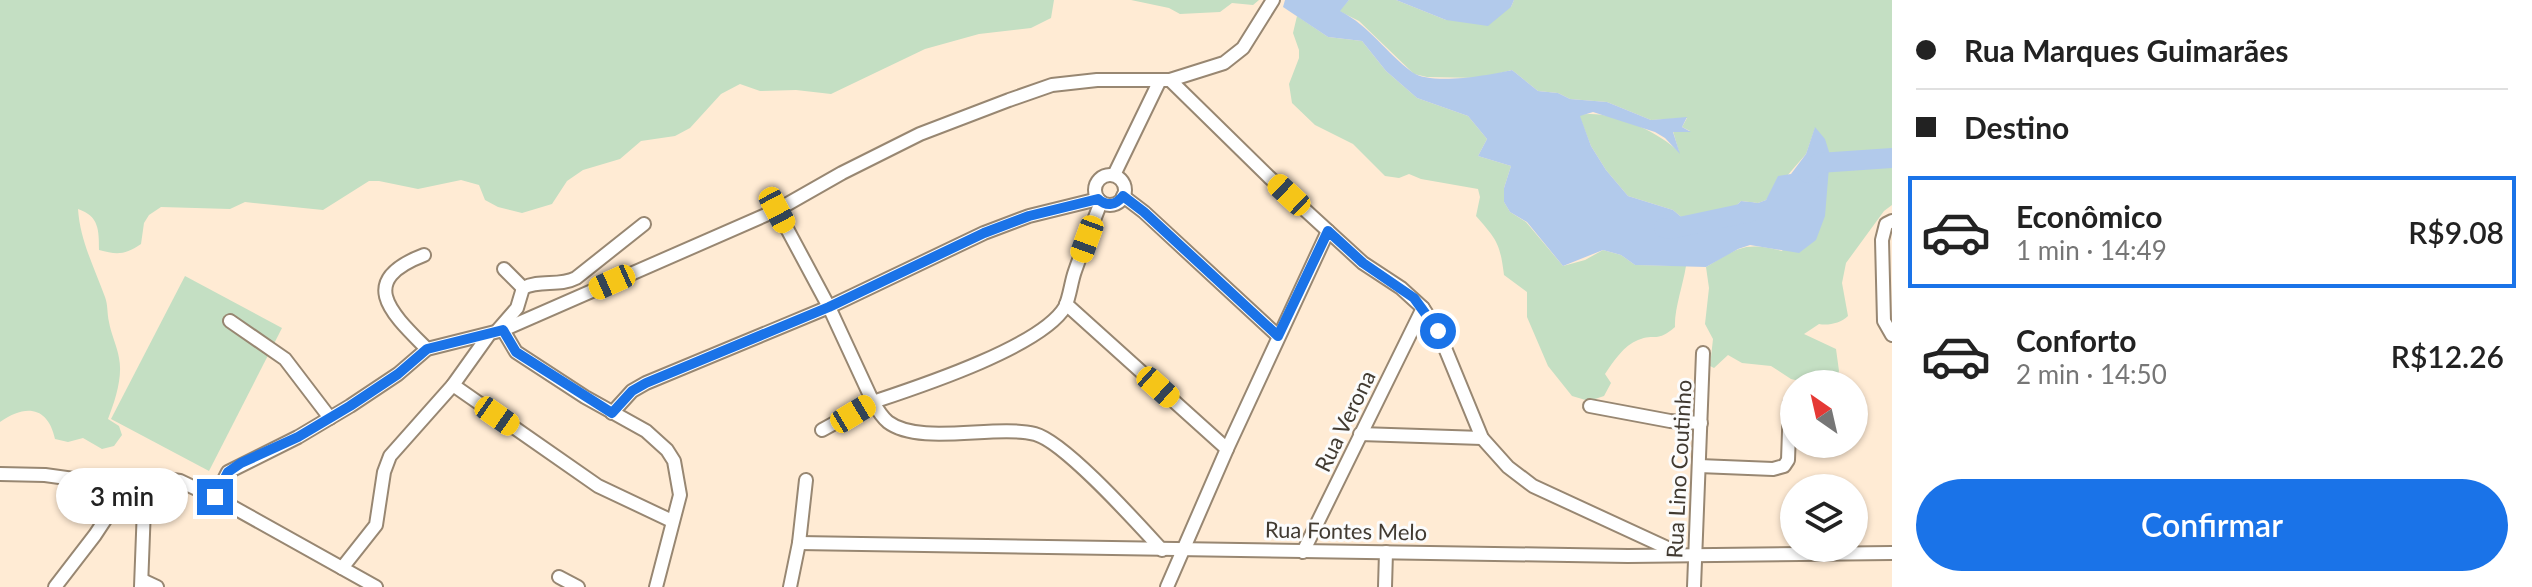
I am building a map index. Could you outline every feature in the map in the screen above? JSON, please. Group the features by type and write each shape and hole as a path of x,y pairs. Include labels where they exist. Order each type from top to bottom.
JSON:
{"street":[{"path":"215,497 228,472 330,418 398,374 427,349 495,333 777,210 920,134 1052,85 1097,80 1165,80 1224,63 1236,56 1270,4"},
{"path":"1100,200 1095,192 1100,178 1114,175 1165,80"},
{"path":"1165,80 1363,263 1401,288 1423,308 1438,331 1482,438 1508,467 1533,486 1679,554"},
{"path":"612,413 632,391 646,383 829,307 984,233 1029,216 1100,200 1114,204 1123,196 1123,183 1114,175"},
{"path":"1123,196 1278,336"},
{"path":"822,430 873,402 962,370 1006,350 1048,323 1066,304 1100,200"},
{"path":"777,210 829,307 873,402 889,422 905,430 943,433 1008,431 1043,437 1059,447 1162,550"},
{"path":"1892,221 1886,224 1882,240 1884,321 1892,335"},
{"path":"342,568 376,525 384,472 390,456 517,308 523,288 533,283 568,282 576,278 644,224"},
{"path":"1167,587 1328,231"},
{"path":"424,255 393,270 385,282 385,292 390,306 427,349"},
{"path":"504,269 523,288"},
{"path":"1066,304 1227,449"},
{"name":"Rua Verona","path":"1303,552 1423,308"},
{"path":"230,321 285,359 330,418"},
{"path":"495,333 516,352 646,431 674,461 680,495 656,587"},
{"name":"Rua Lino Coutinho","path":"1694,587 1703,353"},
{"path":"453,385 598,486 672,521"},
{"path":"1590,406 1670,421 1701,423"},
{"path":"1360,434 1482,438"},
{"path":"1699,466 1773,469 1784,466 1788,458"},
{"path":"0,474 45,475 128,485 159,478 180,481 215,497 376,587"},
{"path":"790,587 806,480"},
{"path":"145,481 142,583 157,587"},
{"path":"55,587 128,485"},
{"name":"Rua Fontes Melo","path":"799,543 1628,556 1892,553"},
{"path":"1385,587 1386,552"},
{"path":"559,577 578,587"}],"green space":[{"path":"0,0 1054,0 1051,18 1031,28 979,34 925,49 831,94 796,90 760,91 740,84 721,94 690,128 675,136 641,141 620,159 583,170 567,181 552,204 522,213 485,200 479,185 461,180 418,189 369,181 323,210 245,202 230,209 161,207 144,223 141,244 116,253 99,250 94,220 78,209 85,243 106,300 120,365 118,389 108,419 119,426 122,435 114,446 102,449 83,438 68,442 55,439 47,420 34,411 18,412 0,422"},
{"path":"1131,0 1259,0 1253,5 1232,3 1220,12 1180,14 1169,8"},
{"path":"1349,0 1396,0 1446,20 1511,7 1514,0 1892,0 1892,205 1884,211 1846,263 1842,283 1848,316 1834,323 1819,324 1804,334 1836,349 1839,370 1780,372 1771,366 1742,363 1728,355 1714,368 1710,366 1713,339 1705,324 1709,288 1706,267 1742,248 1782,251 1827,176 1830,155 1815,128 1806,154 1766,200 1758,203 1741,201 1716,226 1698,231 1673,210 1628,196 1591,146 1579,115 1604,115 1632,123 1679,152 1673,131 1690,131 1682,127 1687,118 1651,120 1607,102 1570,99 1558,93 1538,91 1512,70 1480,78 1414,74 1359,21 1339,11"},
{"path":"1297,16 1328,37 1362,41 1386,71 1417,98 1468,116 1487,139 1478,156 1511,166 1504,188 1504,202 1510,212 1526,222 1563,266 1585,260 1603,250 1621,255 1635,265 1686,266 1675,327 1660,336 1633,342 1624,350 1605,374 1611,383 1604,396 1589,401 1572,396 1548,366 1527,317 1527,292 1504,275 1496,242 1476,216 1480,197 1478,189 1409,174 1399,178 1385,176 1353,144 1315,125 1292,103 1289,84 1299,58 1293,33"},
{"path":"185,276 282,328 209,471 111,419"}],"water":[{"path":"1285,0 1349,0 1340,11 1360,24 1403,65 1421,76 1446,79 1512,70 1538,91 1558,93 1570,99 1607,102 1651,120 1687,117 1682,127 1691,132 1673,132 1680,154 1655,132 1593,112 1580,116 1591,146 1628,196 1673,210 1698,231 1716,226 1741,201 1758,203 1766,200 1778,176 1791,174 1806,154 1815,127 1825,139 1830,155 1825,216 1816,240 1799,253 1750,245 1706,267 1635,265 1621,255 1603,250 1563,266 1527,222 1510,212 1504,202 1504,188 1511,166 1478,156 1487,139 1468,116 1417,98 1386,71 1362,41 1328,37 1283,7"},
{"path":"1396,0 1514,0 1511,7 1488,26 1446,20"}],"waterway":[{"path":"1808,173 1819,163 1892,158"},
{"path":"1664,228 1750,212"}],"route":[{"path":"215,497 228,472 298,437 350,406 398,374 427,349 503,330 516,352 612,413 632,391 646,383 829,307 984,233 1029,216 1098,199 1114,204 1123,196 1278,336 1328,231 1363,263 1414,298 1438,331"}]}
